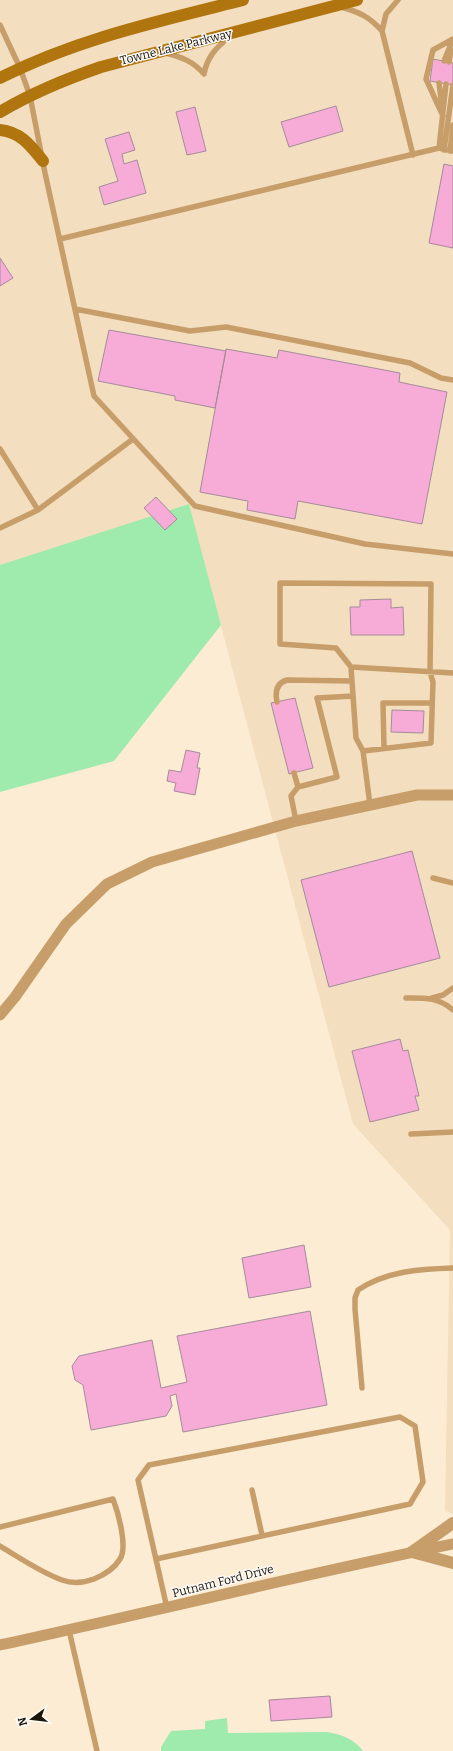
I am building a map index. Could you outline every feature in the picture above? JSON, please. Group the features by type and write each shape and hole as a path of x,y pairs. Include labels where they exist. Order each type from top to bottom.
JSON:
{"main road":[{"path":"0,78 20,68 84,42 243,0"},
{"name":"Towne Lake Parkway","path":"0,112 30,96 94,69 357,0"},
{"path":"0,130 9,131 20,136 29,143 43,161"}],"street":[{"path":"0,1015 15,997 66,924 107,884 152,862 296,821 418,795 453,795"},
{"path":"412,1552 453,1523"},
{"name":"Putnam Ford Drive","path":"0,1645 167,1608 328,1569 453,1544"},
{"path":"412,1552 453,1563"}],"lane":[{"path":"398,0 386,14 382,31 413,155"},
{"path":"337,6 362,14 374,22 382,31"},
{"path":"0,25 20,68 30,96 94,396 194,506 365,544 453,555"},
{"path":"160,51 183,58 204,74 205,65 210,56 236,32"},
{"path":"446,62 453,39"},
{"path":"443,116 426,79 433,50 453,39"},
{"path":"439,83 447,150"},
{"path":"443,116 446,84"},
{"path":"447,150 453,85"},
{"path":"447,150 453,125"},
{"path":"60,239 413,155 447,150"},
{"path":"75,309 190,331 226,327 410,363 441,378 453,380"},
{"path":"0,528 38,510 133,439"},
{"path":"0,449 38,510"},
{"path":"363,751 430,743 433,682 430,672 431,584 280,583 280,644 336,648 351,667 356,738 363,751 370,805"},
{"path":"351,667 453,673"},
{"path":"276,702 277,686 280,682 287,680 352,681"},
{"path":"296,821 291,796 298,787 337,777 317,698 353,696"},
{"path":"384,748 383,703 432,703"},
{"path":"294,773 298,787"},
{"path":"433,878 453,883"},
{"path":"406,998 429,998 443,995 453,988"},
{"path":"429,998 442,1001 453,1010"},
{"path":"411,1134 453,1132"},
{"path":"362,1388 355,1309 355,1298 358,1290 367,1283 396,1273 453,1268"},
{"path":"156,1559 410,1504 423,1482 415,1426 400,1417 149,1465 138,1480 167,1608"},
{"path":"252,1490 262,1535"},
{"path":"0,1527 113,1499 119,1518 122,1539 121,1558 105,1575 82,1584 63,1581 36,1568 0,1546"},
{"path":"69,1630 97,1751"}],"shaded area":[{"path":"0,0 453,0 453,1514 445,1511 450,1230 353,1124 189,505 0,565"}],"green space":[{"path":"189,504 221,625 114,761 0,792 0,565"},
{"path":"227,1718 228,1733 327,1732 347,1738 356,1743 363,1751 161,1751 161,1747 171,1731 205,1729 205,1721"}],"building":[{"path":"433,59 453,63 453,85 430,81"},
{"path":"336,106 343,131 289,147 281,122"},
{"path":"195,107 206,151 187,155 176,112"},
{"path":"129,132 135,150 122,154 124,164 137,160 146,193 104,205 99,187 118,181 105,139"},
{"path":"444,164 453,166 453,248 429,243"},
{"path":"0,258 13,278 0,286"},
{"path":"109,330 226,351 215,408 175,400 175,396 98,381"},
{"path":"226,349 277,358 279,350 400,373 399,382 447,392 422,524 298,501 295,519 247,510 248,501 200,492"},
{"path":"156,497 177,519 165,530 144,508"},
{"path":"391,599 391,608 403,607 404,635 351,635 350,607 360,607 360,600"},
{"path":"295,698 313,768 289,774 271,703"},
{"path":"392,710 424,711 423,733 391,732"},
{"path":"186,750 200,753 197,768 200,768 195,795 174,791 176,783 167,781 169,770 181,772"},
{"path":"412,851 440,958 329,987 301,880"},
{"path":"400,1039 403,1051 408,1050 419,1096 415,1096 419,1110 370,1122 352,1051"},
{"path":"304,1245 311,1287 249,1298 242,1258"},
{"path":"310,1311 327,1405 183,1432 176,1394 170,1396 172,1406 166,1416 91,1430 83,1385 75,1380 72,1366 79,1356 152,1340 161,1388 187,1382 177,1336"},
{"path":"330,1696 332,1717 271,1721 269,1700"}]}
